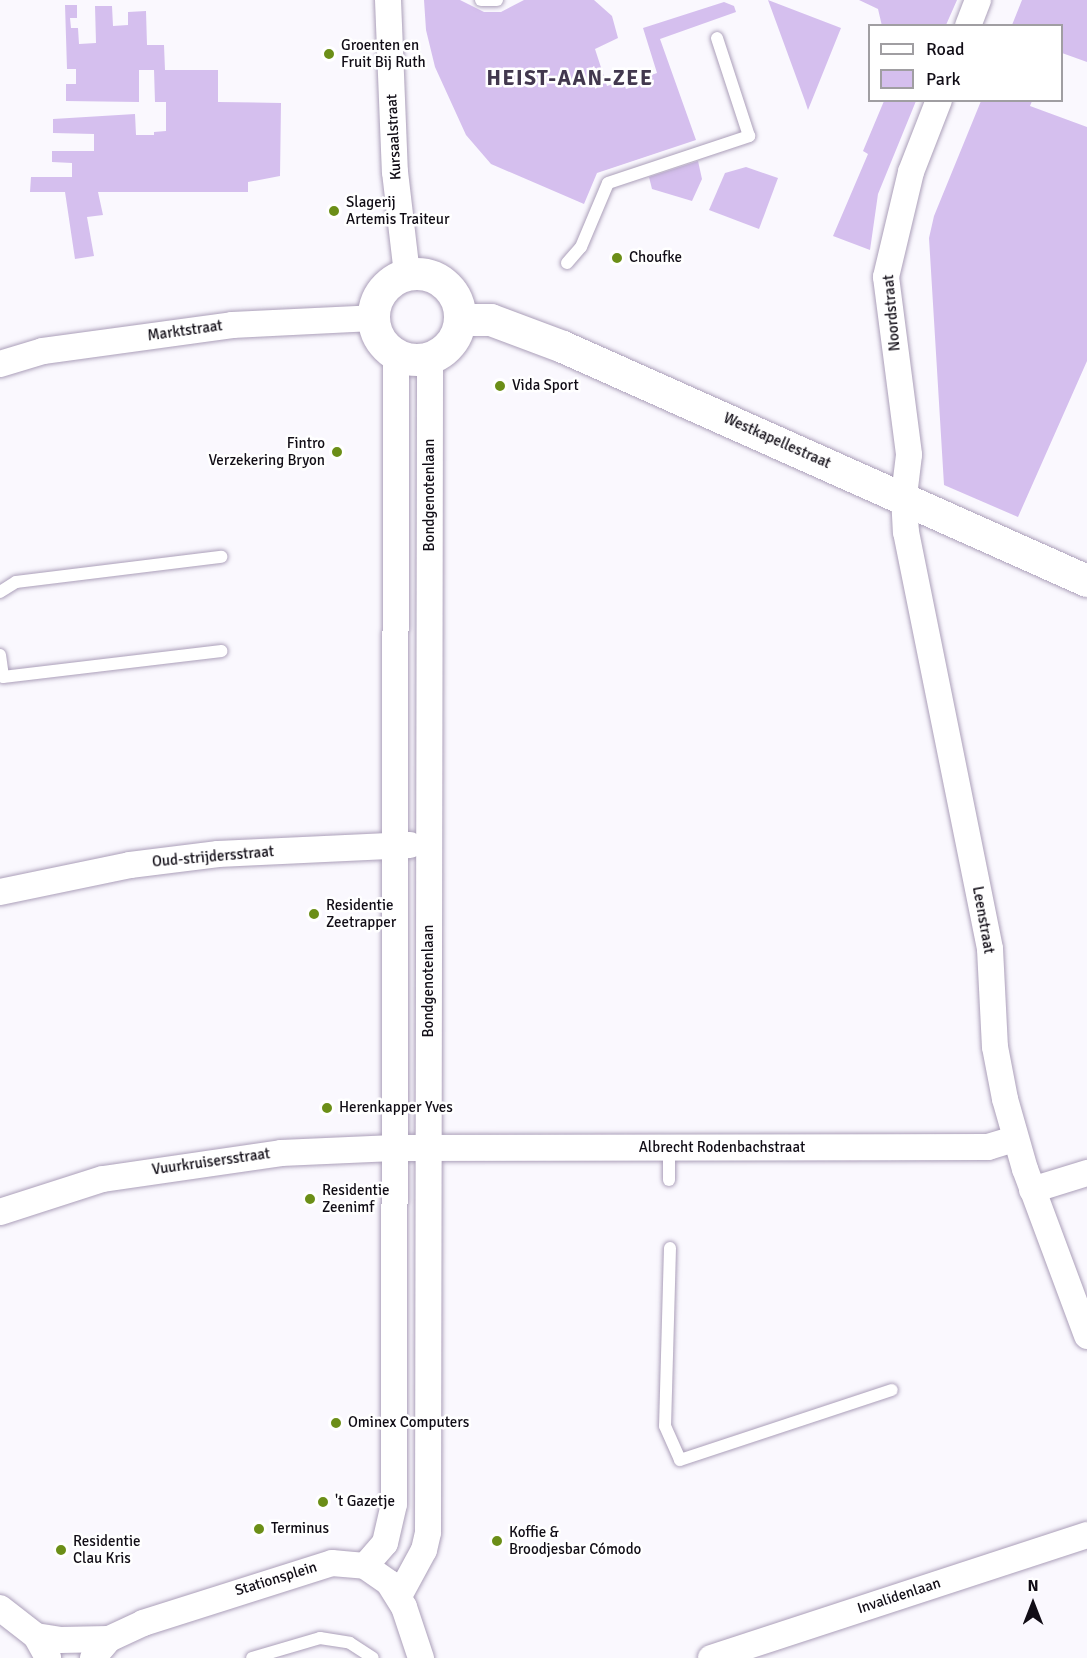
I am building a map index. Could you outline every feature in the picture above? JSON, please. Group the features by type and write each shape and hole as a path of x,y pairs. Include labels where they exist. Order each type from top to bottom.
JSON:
{"street":[{"name":"Kursaalstraat","path":"388,0 395,172 407,274"},
{"path":"969,24 978,0"},
{"name":"Noordstraat","path":"904,496 909,455 886,278 911,172 938,102"},
{"path":"407,274 427,274 446,284 458,300 461,320 457,337 446,351 430,359 412,361 396,356 376,333 373,318 377,299 389,283 407,274"},
{"name":"Marktstraat","path":"0,364 44,351 232,325 373,318"},
{"name":"Westkapellestraat","path":"461,320 490,320 562,347 904,496 1087,581"},
{"path":"396,356 393,845 394,1504 385,1543 365,1566 399,1596 421,1658"},
{"name":"Bondgenotenlaan","path":"399,1596 424,1550 428,1532 430,359"},
{"name":"Leenstraat","path":"904,496 906,532 990,949 995,1047 1014,1139 1087,1336"},
{"name":"Oud-strijdersstraat","path":"0,891 130,865 218,854 429,844"},
{"name":"Albrecht Rodenbachstraat","path":"428,1150 988,1147 1014,1139"},
{"name":"Vuurkruisersstraat","path":"0,1212 49,1194 154,1169 280,1153 428,1150"},
{"path":"1032,1190 1087,1173"},
{"name":"Invalidenlaan","path":"711,1658 1087,1535"},
{"name":"Stationsplein","path":"101,1652 143,1623 312,1566 348,1563 365,1566"},
{"path":"0,1608 36,1635 101,1652"},
{"path":"36,1635 48,1658"}],"lane":[{"path":"481,0 497,0"},
{"path":"567,263 580,247 608,183 749,136 717,38"},
{"path":"0,592 16,582 221,557"},
{"path":"0,655 3,677 221,651"},
{"path":"669,1149 669,1180"},
{"path":"670,1248 665,1426 680,1460 892,1390"},
{"path":"252,1658 320,1638 336,1638 373,1658"}],"green space":[{"path":"424,0 460,0 484,12 501,12 524,0 594,0 612,16 618,38 595,49 607,86 623,81 626,89 638,85 636,80 657,73 643,28 724,2 734,6 736,12 660,39 696,140 597,173 584,204 491,164 466,135 435,67 426,30"},
{"path":"768,0 841,28 808,110 805,101"},
{"path":"859,0 957,0 946,24 882,24 878,9"},
{"path":"1022,0 1087,0 1087,62 1063,53 1063,24 1012,24"},
{"path":"65,5 77,5 77,18 70,18 71,28 78,28 79,44 96,43 95,6 112,6 113,26 128,25 128,12 146,11 147,45 164,45 165,70 218,70 218,102 281,103 280,176 248,182 248,192 98,192 103,215 87,217 94,256 75,259 65,192 30,192 31,177 72,177 72,163 52,162 52,151 94,151 94,134 53,133 53,119 135,114 136,135 154,135 154,132 166,131 166,102 155,102 154,70 139,70 139,102 66,101 66,84 76,84 76,69 67,69"},
{"path":"884,102 916,102 878,194 870,250 833,236 868,154 863,151"},
{"path":"981,102 1032,102 1030,106 1087,127 1087,361 1018,517 944,485 929,238 934,216"},
{"path":"698,161 702,179 692,201 652,189 649,177"},
{"path":"746,167 778,178 759,229 709,210 725,173"}],"place":[{"name":"Groenten en Fruit Bij Ruth","path":"329,54"},
{"name":"Slagerij Artemis Traiteur","path":"334,211"},
{"name":"Choufke","path":"617,258"},
{"name":"Vida Sport","path":"500,386"},
{"name":"Fintro Verzekering Bryon","path":"337,452"},
{"name":"Residentie Zeetrapper","path":"314,914"},
{"name":"Herenkapper Yves","path":"327,1108"},
{"name":"Residentie Zeenimf","path":"310,1199"},
{"name":"Ominex Computers","path":"336,1423"},
{"name":"'t Gazetje","path":"323,1502"},
{"name":"Terminus","path":"259,1529"},
{"name":"Koffie & Broodjesbar Cómodo","path":"497,1541"},
{"name":"Residentie Clau Kris","path":"61,1550"}],"district":[{"name":"HEIST-AAN-ZEE","path":"570,78"}]}
